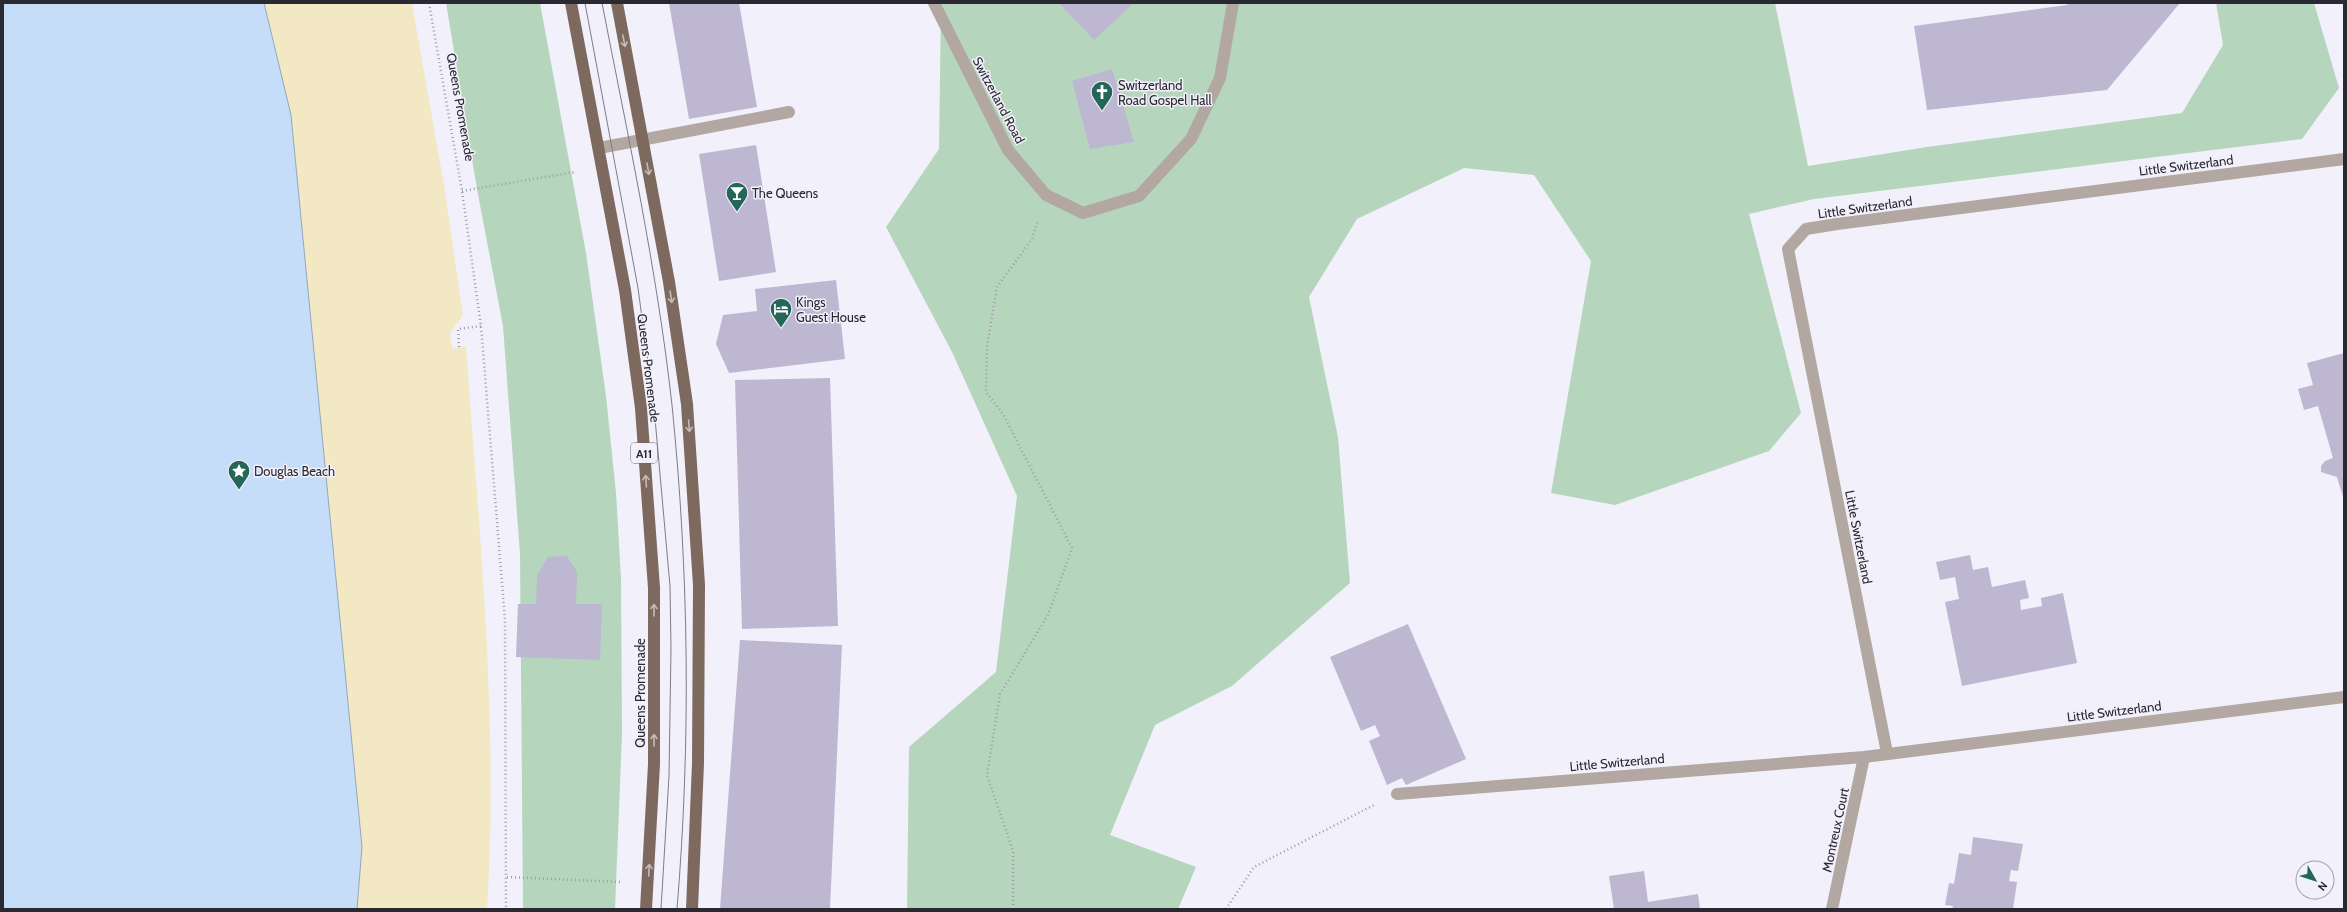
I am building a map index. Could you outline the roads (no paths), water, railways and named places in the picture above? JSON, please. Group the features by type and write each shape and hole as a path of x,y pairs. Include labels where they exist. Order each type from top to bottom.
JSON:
{"main road":[{"name":"Queens Promenade","path":"571,3 625,290 641,408 654,588 654,764 646,909"},
{"path":"617,3 669,282 687,404 698,569 698,763 692,909"}],"street":[{"name":"Switzerland Road","path":"934,3 1008,150 1046,195 1083,213 1139,196 1191,139 1220,78 1233,3"},
{"path":"599,148 643,138 789,112"},
{"name":"Little Switzerland","path":"1887,753 1788,250 1806,229 1829,225 2344,159"},
{"name":"Little Switzerland","path":"1397,794 1864,757 2344,697"},
{"name":"Montreux Court","path":"1832,909 1864,757"}],"water":[{"name":"Douglas Beach","path":"3,3 264,3 291,115 362,847 357,909 3,909"}],"tram line":[{"path":"585,3 638,288 654,407 670,586 671,648 669,776 661,909"},
{"path":"602,3 650,254 666,354 678,468 685,594 686,720 685,783 677,909"}],"place":[{"name":"Switzerland Road Gospel Hall","path":"1102,112"},
{"name":"The Queens","path":"737,212"},
{"name":"Kings Guest House","path":"781,328"},
{"name":"Douglas Beach","path":"239,490"}]}
